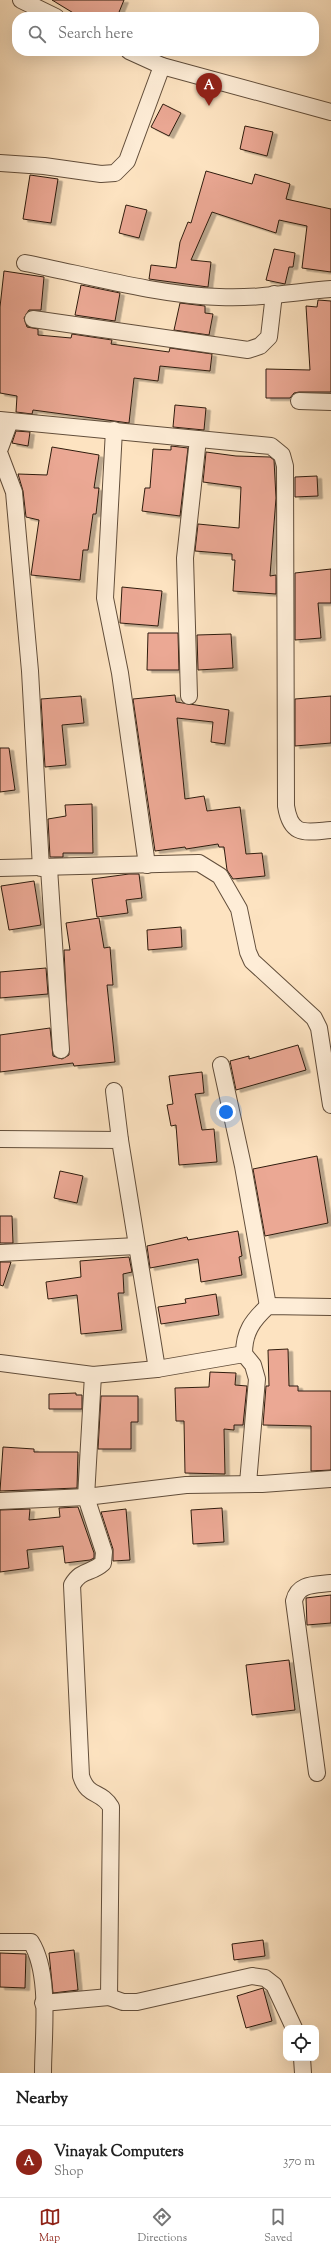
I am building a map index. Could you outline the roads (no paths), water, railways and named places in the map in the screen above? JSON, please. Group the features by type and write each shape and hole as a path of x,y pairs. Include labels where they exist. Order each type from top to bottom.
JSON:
{"street":[{"path":"21,0 46,12"},
{"path":"140,56 162,66 331,112"},
{"path":"0,163 44,166 101,174 116,173 127,161 162,66"},
{"path":"25,263 140,286 190,294 247,298 331,289"},
{"path":"33,319 248,350 260,346 269,337 274,294"},
{"path":"299,401 331,402"},
{"path":"0,448 5,420 271,446 282,455 285,466 286,806 288,819 294,828 305,832 331,830"},
{"path":"114,430 105,598 120,673 147,865"},
{"path":"189,696 185,558 198,439"},
{"path":"0,455 14,492 61,1050"},
{"path":"0,868 199,863 220,876 238,909 248,952 252,961 314,1018 319,1028 331,1105"},
{"path":"221,1065 243,1166 268,1306"},
{"path":"114,1091 120,1140 157,1368"},
{"path":"0,1139 120,1140"},
{"path":"0,1253 137,1246"},
{"path":"248,1483 257,1379 253,1366 244,1354 247,1330 253,1320 268,1306 331,1307"},
{"path":"0,1363 93,1375 157,1368 244,1354"},
{"path":"93,1375 86,1497 104,1552 103,1563 95,1570 83,1572 77,1577 72,1585 81,1776 84,1786 89,1791 107,1801 111,1808 109,1997"},
{"path":"0,1501 86,1497 186,1485 331,1479"},
{"path":"317,1773 294,1601 296,1593 300,1588 331,1583"},
{"path":"0,1942 31,1942 38,1954 43,1973 43,2073"},
{"path":"43,2002 109,1997 123,2002 137,2002 252,1976 265,1978 274,1985 293,2025"},
{"path":"302,2061 303,2073"}],"place":[{"name":"Vinayak Computers","path":"209,106"}]}
